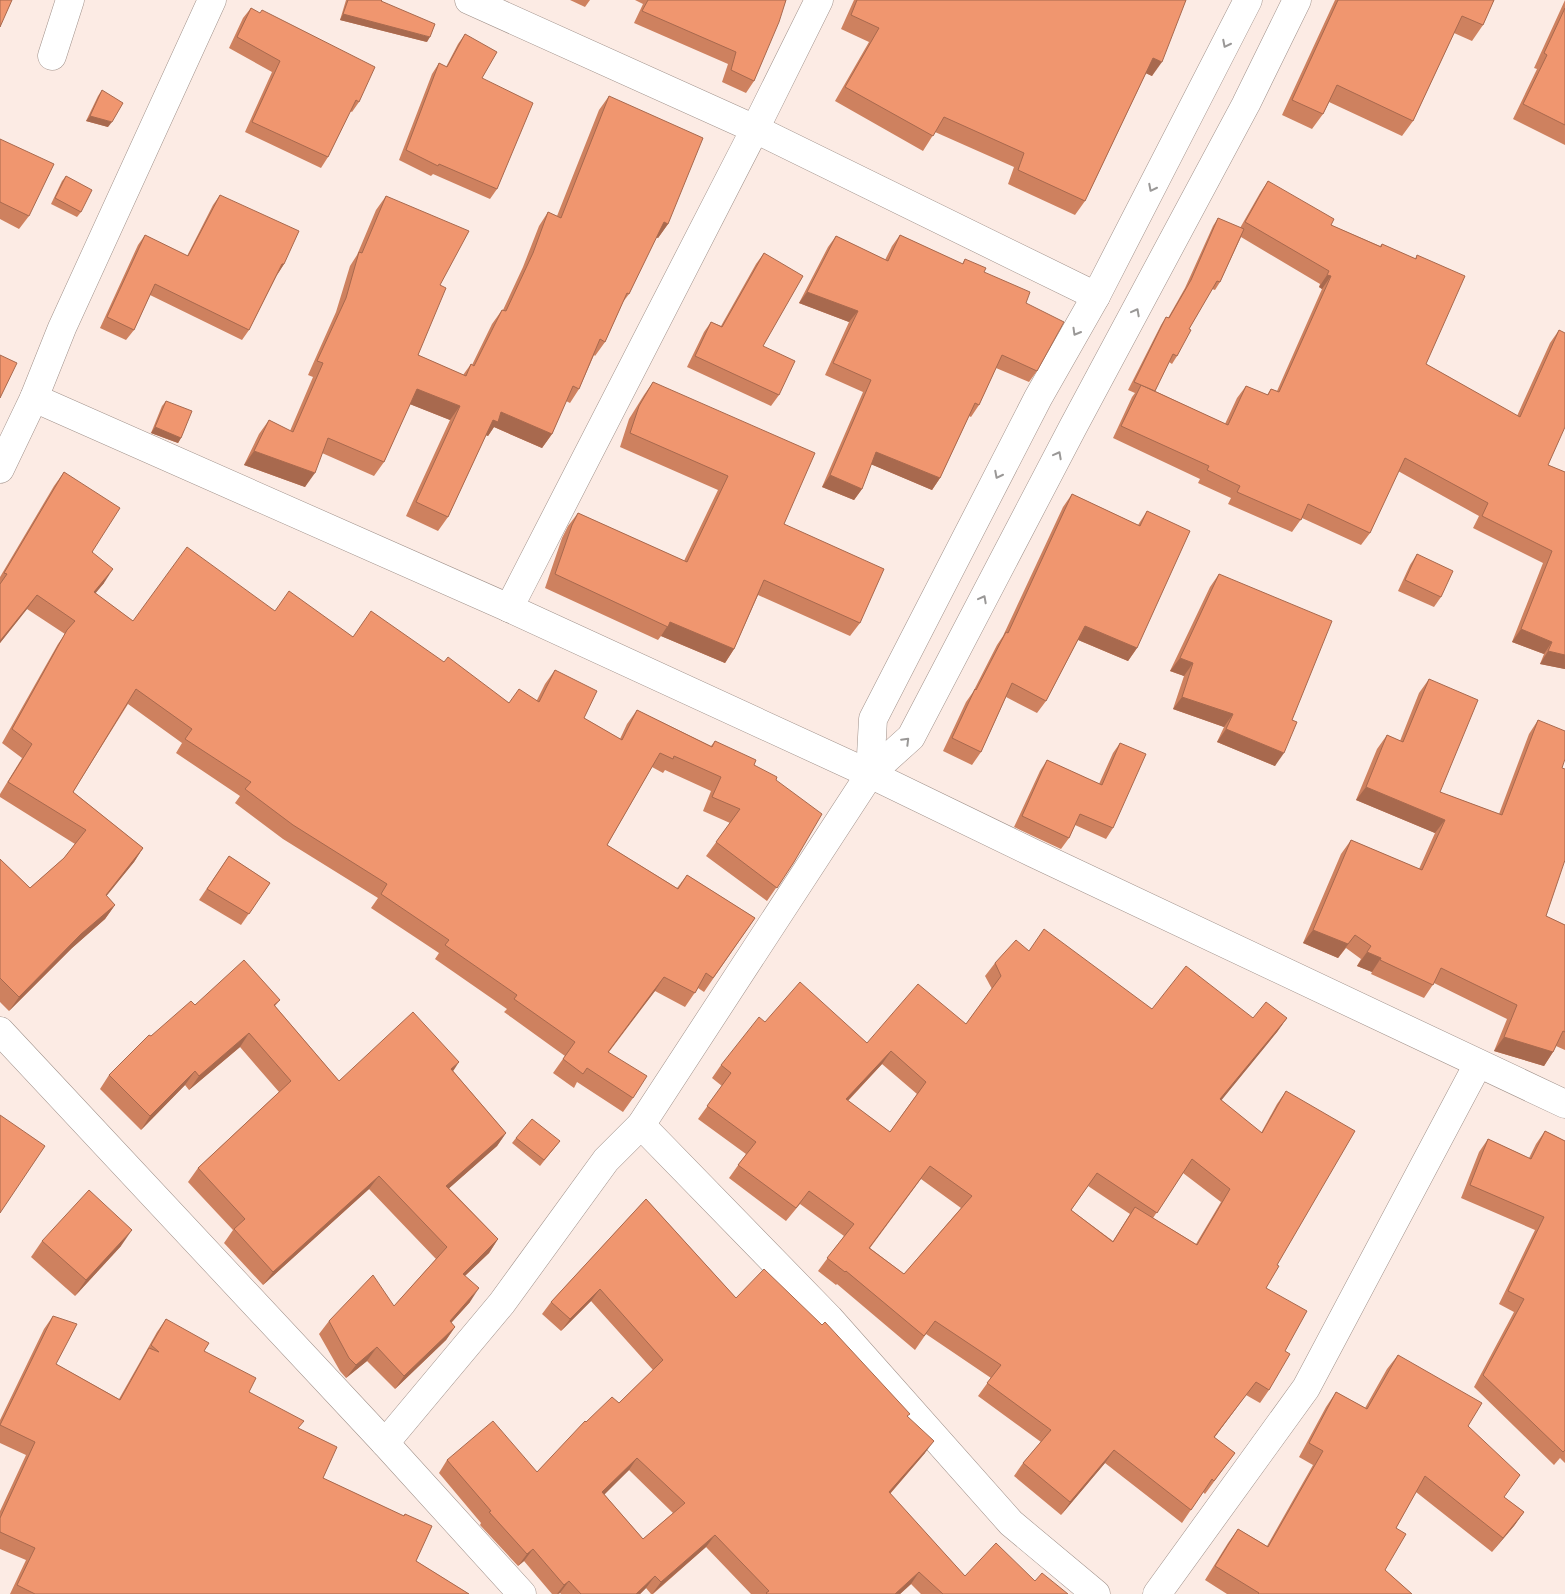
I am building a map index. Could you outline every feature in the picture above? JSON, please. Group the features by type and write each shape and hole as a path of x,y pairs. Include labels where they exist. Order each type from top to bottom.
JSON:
{"street":[{"path":"52,56 70,0"},
{"path":"0,470 34,398 62,328 212,0"},
{"path":"470,0 755,129 1096,296"},
{"path":"509,608 755,129 819,0"},
{"path":"870,774 873,719 1038,398 1096,296 1248,0"},
{"path":"385,1443 502,1303 606,1160 642,1125 870,774 911,737 1073,427 1242,113 1297,0"},
{"path":"34,398 509,608 870,774 1565,1104"},
{"path":"0,1031 385,1443 522,1594"},
{"path":"1157,1594 1306,1388 1478,1064"},
{"path":"642,1125 830,1318 1011,1523 1096,1594"}],"building":[{"path":"0,0 12,0 0,27"},
{"path":"348,0 382,0 435,24 430,37 343,14"},
{"path":"648,0 786,0 779,22 754,81 731,70 736,52 642,11"},
{"path":"857,0 1186,0 1162,62 1153,58 1085,201 1018,170 1024,153 944,117 933,136 845,87 879,28 851,15"},
{"path":"1338,0 1494,0 1483,25 1462,16 1413,121 1337,85 1323,114 1292,100"},
{"path":"251,8 260,13 262,10 375,67 359,102 356,100 328,157 252,122 280,61 237,37"},
{"path":"1565,8 1565,125 1523,104 1547,55 1544,53"},
{"path":"465,34 497,52 482,78 533,103 497,189 439,164 438,166 406,150 439,63 447,67"},
{"path":"102,90 123,103 112,122 90,116"},
{"path":"609,96 703,138 668,224 664,222 629,294 627,293 605,342 600,339 579,389 573,386 552,434 501,412 498,422 493,420 448,517 416,502 460,406 417,389 384,462 328,438 315,473 254,451 269,420 293,432 323,363 317,361 346,298 359,252 362,253 386,196 469,231 440,285 446,288 418,355 466,376 471,364 474,366 502,310 506,311 533,253 548,212 561,218"},
{"path":"0,139 54,164 29,216 0,202"},
{"path":"66,176 92,190 81,212 55,198"},
{"path":"1268,181 1334,219 1331,225 1381,247 1382,244 1416,259 1417,255 1465,276 1426,364 1520,417 1559,330 1565,333 1565,427 1548,465 1565,472 1565,655 1548,651 1552,642 1521,629 1552,551 1482,516 1488,503 1405,458 1370,533 1308,504 1301,520 1237,492 1240,486 1207,470 1209,466 1121,426 1141,385 1228,425 1246,386 1268,395 1271,389 1279,392 1331,276 1327,275 1329,271 1245,222"},
{"path":"220,195 299,231 249,330 155,284 134,330 107,317 145,235 188,256"},
{"path":"1218,218 1244,229 1220,282 1217,281 1189,329 1191,330 1177,356 1173,354 1155,391 1134,382 1166,317 1169,318 1191,280"},
{"path":"900,235 963,264 965,259 986,268 984,272 1030,292 1026,303 1064,322 1037,371 1002,355 979,405 975,403 940,478 876,452 862,489 830,475 871,380 833,363 858,311 807,292 836,236 888,261"},
{"path":"764,253 803,276 763,346 795,361 779,395 695,356 711,322 722,327"},
{"path":"0,355 17,363 0,398"},
{"path":"653,382 815,453 784,524 884,569 860,623 764,580 734,649 670,622 668,627 555,574 578,513 687,562 728,476 630,433 639,406"},
{"path":"166,401 192,411 181,438 155,427"},
{"path":"64,472 120,508 92,552 113,569 94,592 133,621 187,547 275,611 289,591 353,637 371,611 444,662 448,657 509,703 519,689 539,702 555,670 597,691 584,718 622,740 637,710 712,747 715,741 756,760 754,765 777,777 776,780 822,814 777,888 716,842 740,809 712,797 721,777 674,756 673,759 660,753 607,845 678,889 687,875 755,918 713,978 706,973 695,993 664,977 608,1052 647,1076 633,1098 587,1068 583,1074 563,1059 575,1042 514,999 517,995 445,945 449,940 381,894 387,884 293,825 245,789 251,782 185,739 192,729 136,689 73,792 143,848 106,895 115,905 81,934 19,997 0,978 0,859 30,888 64,858 86,830 8,782 32,744 12,729 67,630 75,621 37,595 0,641 0,584 7,574 4,573"},
{"path":"1072,494 1140,526 1147,511 1190,531 1137,648 1085,626 1046,701 1012,683 981,752 952,738 975,689 1006,632 1008,633"},
{"path":"1417,554 1453,571 1441,597 1405,580"},
{"path":"1219,574 1332,621 1292,720 1297,722 1284,753 1226,729 1233,714 1182,697 1193,663 1180,658"},
{"path":"1429,679 1478,700 1440,792 1502,815 1538,720 1565,731 1565,759 1562,768 1565,769 1565,860 1546,916 1565,925 1565,1032 1563,1031 1553,1052 1504,1037 1517,1005 1441,968 1433,985 1367,952 1371,946 1355,935 1348,944 1313,930 1351,840 1422,870 1445,820 1366,787 1387,735 1403,742"},
{"path":"1120,743 1146,754 1113,828 1080,814 1069,838 1022,816 1047,760 1102,785"},
{"path":"229,856 270,883 249,914 207,889"},
{"path":"1044,929 1152,1009 1186,966 1253,1018 1266,1002 1287,1018 1220,1099 1262,1133 1286,1091 1355,1131 1277,1265 1279,1266 1266,1288 1307,1311 1285,1351 1290,1354 1269,1390 1256,1382 1214,1437 1235,1453 1214,1481 1212,1479 1191,1510 1114,1450 1070,1502 1023,1463 1051,1430 987,1383 1001,1365 935,1321 924,1336 846,1271 827,1258 854,1224 809,1191 796,1208 738,1165 756,1142 707,1106 731,1073 721,1065 759,1017 765,1022 800,982 867,1043 918,984 966,1024 1001,976 995,963 1016,940 1029,951","holes":["891,1051 926,1082 890,1132 846,1099","1192,1159 1230,1189 1197,1245 1135,1207 1113,1242 1071,1210 1097,1173 1157,1213","930,1166 972,1196 904,1274 869,1248"]},
{"path":"244,960 280,1000 274,1005 339,1081 413,1012 459,1062 451,1069 506,1133 446,1186 498,1239 463,1274 479,1288 450,1321 455,1327 404,1376 377,1347 356,1365 349,1358 329,1321 373,1275 394,1306 447,1247 379,1176 273,1272 234,1229 245,1219 198,1168 291,1081 249,1033 199,1076 195,1071 150,1116 109,1075 149,1035 151,1036 191,1001 195,1005"},
{"path":"0,1115 45,1146 0,1213"},
{"path":"532,1119 560,1141 544,1160 516,1138"},
{"path":"1545,1131 1565,1141 1565,1450 1563,1452 1483,1375 1524,1299 1508,1291 1544,1217 1470,1185 1488,1139 1531,1159"},
{"path":"89,1190 132,1230 86,1280 42,1241"},
{"path":"646,1199 736,1298 764,1269 822,1325 825,1322 910,1414 907,1416 934,1441 889,1492 965,1576 996,1543 1035,1581 1042,1573 1068,1594 943,1594 919,1572 895,1594 767,1594 769,1591 715,1535 661,1582 655,1576 636,1594 581,1594 569,1581 564,1585 533,1549 527,1554 489,1512 491,1511 447,1460 493,1421 537,1472 585,1421 612,1397 619,1403 663,1360 600,1289 570,1319 551,1302","holes":["637,1458 685,1503 643,1539 602,1492"]},
{"path":"53,1316 77,1324 56,1364 120,1400 149,1348 159,1352 151,1345 166,1319 209,1343 204,1351 256,1378 249,1392 304,1421 298,1428 337,1447 323,1478 404,1516 405,1514 432,1526 416,1561 469,1594 35,1594 17,1585 35,1548 0,1532 0,1518 35,1442 0,1425"},
{"path":"1398,1355 1482,1403 1468,1426 1520,1475 1504,1497 1524,1512 1503,1538 1425,1476 1396,1528 1406,1534 1385,1570 1412,1594 1258,1594 1215,1566 1238,1529 1268,1547 1323,1451 1309,1443 1336,1392 1367,1409"}]}
